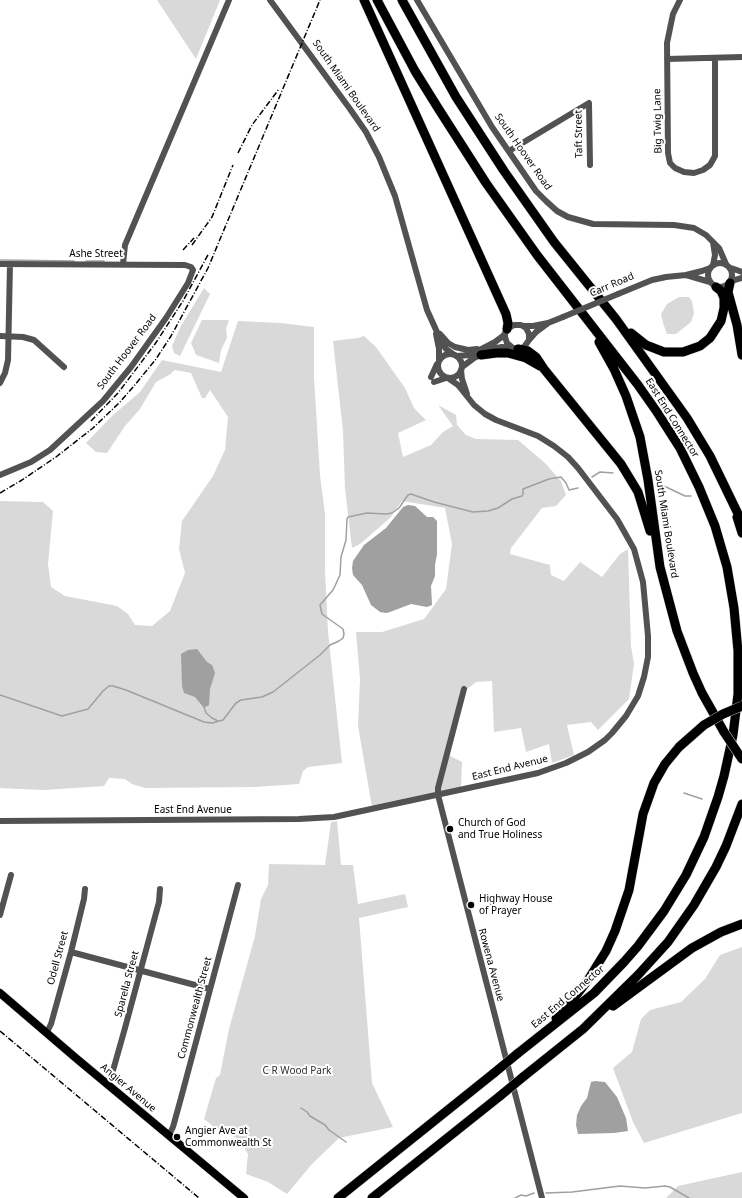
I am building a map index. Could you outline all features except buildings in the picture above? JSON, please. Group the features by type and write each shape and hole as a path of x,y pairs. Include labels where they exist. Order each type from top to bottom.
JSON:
{"highway":[{"path":"364,0 506,314 508,323 506,331"},
{"path":"377,0 415,71 461,146 511,220 582,312"},
{"path":"402,0 453,91 504,171 554,242 616,319 691,424 710,456 742,522"},
{"path":"731,282 728,292 737,325 742,354"},
{"path":"616,319 636,338 652,348 670,353 689,351 700,346 710,338 721,321 724,308 724,298 721,291 713,284"},
{"name":"South Miami Boulevard","path":"582,312 614,369 636,423 648,480 660,567 670,610 684,652 702,693 724,732 742,759"},
{"name":"East End Connector","path":"338,1198 594,993 620,967 652,929 679,887 704,837 718,797 733,735 738,694 738,651 733,602 721,546 708,506 683,455 657,412 638,385 582,312"},
{"path":"514,348 528,351 534,355 615,455 633,482 645,513 660,567"},
{"path":"481,352 508,353 526,358 544,369"},
{"path":"730,497 742,533"},
{"path":"536,1039 582,988 606,951 615,932 626,900 643,814 654,783 665,764 679,747 704,725 722,714 742,706"},
{"path":"583,1029 653,959 681,924 694,905 716,866 729,839 742,804"},
{"path":"372,1198 583,1029 683,954 711,937 742,924"}],"main road":[{"name":"Angier Avenue","path":"0,993 244,1198"}],"street":[{"path":"123,264 125,246 228,0"},
{"name":"South Miami Boulevard","path":"270,0 366,132 379,157 394,196 421,292 435,329 444,346 455,355"},
{"name":"South Hoover Road","path":"417,0 469,90 508,151 540,197 557,211 580,221 599,225 664,225 689,227 703,232 719,248 728,266"},
{"name":"Big Twig Lane","path":"680,0 673,14 668,43 668,153 670,162 675,168 684,172 694,173 703,170 710,165 715,156 715,58"},
{"path":"668,59 742,57"},
{"name":"Taft Street","path":"508,151 589,103 590,164"},
{"path":"713,242 715,255 708,276 713,284 725,286 742,278"},
{"path":"712,266 720,263 742,272"},
{"name":"Ashe Street","path":"0,264 123,264 185,265 191,267"},
{"path":"0,383 7,366 10,264"},
{"name":"Carr Road","path":"523,326 548,323 652,280 686,275 702,271 712,266"},
{"path":"728,266 732,274 731,282"},
{"name":"South Hoover Road","path":"0,475 31,462 50,450 102,401 130,367 175,304 188,283 192,273 191,267"},
{"name":"Carr Road","path":"686,275 713,284"},
{"name":"Carr Road","path":"529,340 536,332 548,323"},
{"path":"523,326 514,325 498,340 481,352 470,360 456,376 432,379 438,362 445,354 470,355 481,352 499,347 524,347 529,340 528,332 523,326"},
{"path":"435,329 448,343 455,347 481,352"},
{"name":"South Miami Boulevard","path":"435,329 439,349 438,362"},
{"path":"506,331 506,341 514,348"},
{"path":"0,336 23,337 34,340 64,367"},
{"path":"455,355 461,361 462,368"},
{"path":"438,362 439,373 447,378"},
{"name":"East End Avenue","path":"462,368 462,380 467,394"},
{"name":"East End Avenue","path":"0,821 325,818 538,773 566,763 596,747 605,740 620,725 633,706 641,686 648,657 647,622 641,570 634,549 617,519 578,468 561,451 538,436 490,417 479,410 467,394 447,378"},
{"name":"Rowena Avenue","path":"464,689 438,788 438,795 542,1198"},
{"path":"0,915 11,875"},
{"name":"Commonwealth Street","path":"169,1135 173,1127 238,885"},
{"name":"Odell Street","path":"47,1032 51,1024 84,899 85,889"},
{"name":"Sparella Street","path":"107,1084 114,1066 141,970 159,902 160,889"},
{"path":"70,952 210,989"}],"green space":[{"path":"157,0 220,0 196,59"},
{"path":"204,288 210,294 180,356 174,353 172,346 181,326"},
{"path":"679,297 689,297 692,301 694,313 691,322 676,334 667,334 661,314 667,304"},
{"path":"202,320 229,320 226,329 227,338 221,350 219,363 196,355 191,343"},
{"path":"238,321 281,323 314,327 314,377 320,475 325,514 325,571 328,632 342,763 308,767 303,771 299,784 255,787 145,788 132,784 125,779 109,778 104,786 44,790 0,788 0,501 43,502 53,511 48,564 51,587 65,596 117,606 128,614 135,625 152,626 170,611 185,573 179,549 182,521 213,476 225,450 228,417 210,390 205,398 202,398 191,373 175,370 156,382 140,409 125,426 107,453 96,452 86,443 112,416 140,392 162,360 221,372"},
{"path":"364,336 376,347 405,388 414,408 426,420 398,433 403,457 431,445 443,432 453,426 438,405 456,415 457,425 466,435 476,439 518,440 545,463 561,481 566,495 556,506 542,508 511,548 510,554 550,565 551,575 564,581 580,562 602,577 620,554 628,549 631,646 634,664 629,699 598,730 591,722 567,725 574,755 552,763 549,744 526,752 521,728 494,732 492,681 476,682 461,694 446,754 462,762 461,787 372,807 358,726 360,679 356,632 382,632 424,619 446,589 452,544 445,508 402,501 390,518 360,544 352,548 345,489 343,431 333,341"},
{"name":"C R Wood Park","path":"337,821 341,865 353,865 358,904 405,894 408,907 359,918 372,1083 393,1127 339,1138 312,1164 287,1194 268,1182 246,1174 248,1154 239,1139 214,1127 204,1119 216,1078 220,1075 229,1029 255,936 261,899 268,885 269,864 325,865 331,822"},
{"path":"742,947 742,1113 644,1143 633,1122 613,1068 632,1052 641,1019 650,1010 681,1002 705,979 720,955"},
{"path":"742,1172 742,1198 666,1198 678,1186"}],"shaded area":[{"path":"408,505 415,506 427,517 433,517 437,521 435,576 431,586 432,605 427,607 411,604 390,612 380,612 371,605 362,585 353,575 353,561 364,545 386,528 403,507"},
{"path":"197,649 207,662 212,665 215,673 210,689 209,705 204,708 195,697 184,693 182,686 181,654 188,650"},
{"path":"591,1082 605,1082 617,1097 626,1118 628,1131 578,1134 576,1125 577,1115 587,1098"}],"waterway":[{"path":"0,260 74,261"},
{"path":"86,261 104,261"},
{"path":"592,477 600,472 613,473"},
{"path":"0,695 62,716 88,709 103,691 109,686 113,686 204,722 212,723 223,720 236,703 241,700 262,697 273,692 320,655 330,645 343,638 343,629 322,614 320,605 333,590 340,575 341,557 346,540 348,517 367,513 392,513 399,508 408,495 411,494 434,502 473,512 488,511 498,508 512,499 522,496 523,489 549,479 561,477 569,490 578,488"},
{"path":"664,486 685,496 691,496"},
{"path":"204,707 206,713 218,721"},
{"path":"684,793 702,799"},
{"path":"301,1108 346,1142"},
{"path":"546,1193 572,1192 620,1186 645,1188 665,1186 670,1187 689,1198"},
{"path":"515,1198 521,1195 526,1196 534,1193"}],"railway":[{"path":"0,493 56,457 93,428 134,386 156,359 171,336 208,268 320,0"},
{"path":"238,153 252,125 279,89"},
{"path":"192,245 212,217 233,165"},
{"path":"183,250 194,238"},
{"path":"91,421 118,393 155,344 183,301 209,253"},
{"path":"0,1031 199,1198"}],"place":[{"name":"Church of God and True Holiness","path":"450,829"},
{"name":"Highway House of Prayer","path":"471,905"},
{"name":"Angier Ave at Commonwealth St","path":"177,1137"}]}
